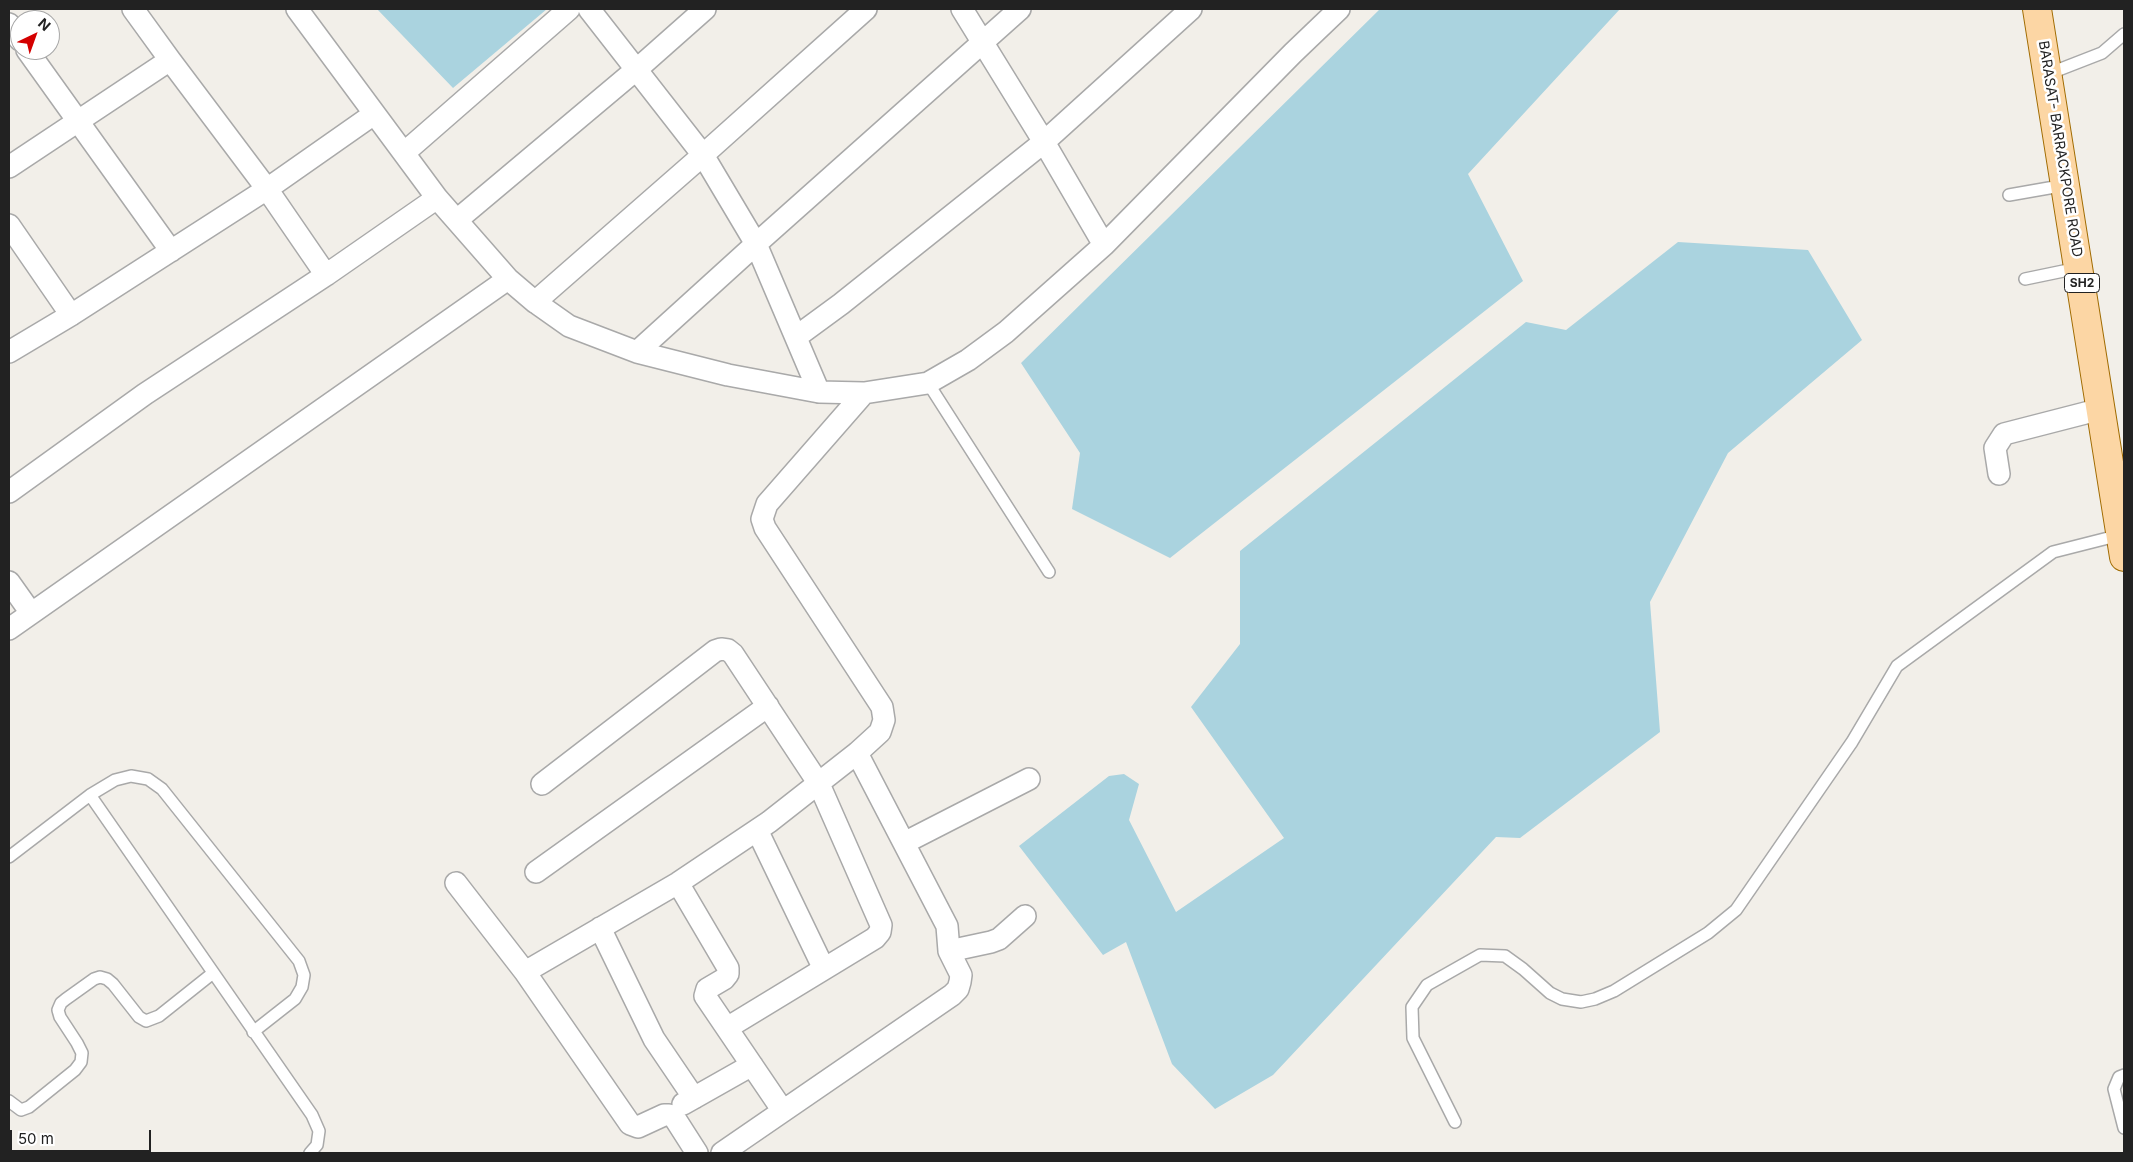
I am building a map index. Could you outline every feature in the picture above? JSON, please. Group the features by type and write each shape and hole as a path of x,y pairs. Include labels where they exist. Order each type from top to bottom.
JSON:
{"main road":[{"name":"BARASAT- BARRACKPORE ROAD","path":"2037,9 2080,268 2122,546"}],"street":[{"path":"133,9 267,188 326,275"},
{"path":"297,9 437,198 508,279 535,302 569,326 637,352 728,375 819,392 864,393 928,383 968,360 1006,332 1104,245 1293,53 1339,9"},
{"path":"404,153 569,9"},
{"path":"589,9 703,155 756,244 819,392"},
{"path":"457,220 705,9"},
{"path":"535,302 866,9"},
{"path":"962,9 1044,142 1104,245"},
{"path":"637,352 1020,9"},
{"path":"796,337 849,298 1044,142 1191,9"},
{"path":"34,60 77,123 171,250"},
{"path":"9,167 170,60"},
{"path":"9,352 71,315 267,188 374,114"},
{"path":"9,492 145,394 326,275 437,198"},
{"path":"9,225 71,315"},
{"path":"9,629 508,279"},
{"path":"525,972 678,882 756,830 819,784 880,732 884,720 882,707 765,528 762,519 767,504 864,393"},
{"path":"1999,474 1995,448 2004,434 2100,409"},
{"path":"9,582 31,613"},
{"path":"542,784 715,651 721,649 728,650 733,654 819,784 881,925 880,932 876,938 727,1028"},
{"path":"536,872 768,706"},
{"path":"722,1153 952,995 958,989 961,975 949,951 947,926 857,753"},
{"path":"904,843 1029,779"},
{"path":"756,830 824,969"},
{"path":"678,882 728,968 728,974 724,979 705,991 705,996 782,1111"},
{"path":"456,883 525,972 630,1124 638,1127 664,1115 752,1065"},
{"path":"949,951 999,939 1024,916"},
{"path":"600,928 654,1039 694,1098"},
{"path":"664,1115 674,1118 697,1153"}],"lane":[{"path":"2048,74 2102,53 2124,34"},
{"path":"2008,195 2066,186"},
{"path":"2025,279 2080,268"},
{"path":"928,383 1049,572"},
{"path":"1455,1122 1413,1038 1412,1006 1427,985 1480,955 1505,956 1523,968 1550,993 1562,999 1581,1002 1595,999 1614,991 1708,933 1736,910 1856,734 1897,666 2053,552 2122,546"},
{"path":"9,857 90,795 115,780 131,776 148,780 162,789 299,961 304,975 302,987 294,999 253,1032"},
{"path":"90,795 312,1115 319,1131 317,1145 310,1153"},
{"path":"9,1101 21,1110 29,1107 75,1070 81,1062 82,1053 60,1017 58,1010 61,1003 94,979 100,977 107,979 139,1017 146,1021 158,1016 213,973"},
{"path":"2124,1075 2119,1077 2114,1088 2124,1128"}],"water":[{"path":"377,9 547,9 453,88"},
{"path":"1380,9 1620,9 1468,174 1523,281 1170,558 1072,509 1080,453 1021,363"},
{"path":"1678,242 1808,250 1862,340 1728,453 1650,602 1660,732 1520,838 1496,837 1273,1075 1215,1109 1172,1064 1126,942 1103,955 1019,846 1109,776 1124,774 1139,784 1129,820 1176,912 1284,838 1191,707 1240,644 1240,551 1526,322 1566,330"}]}
